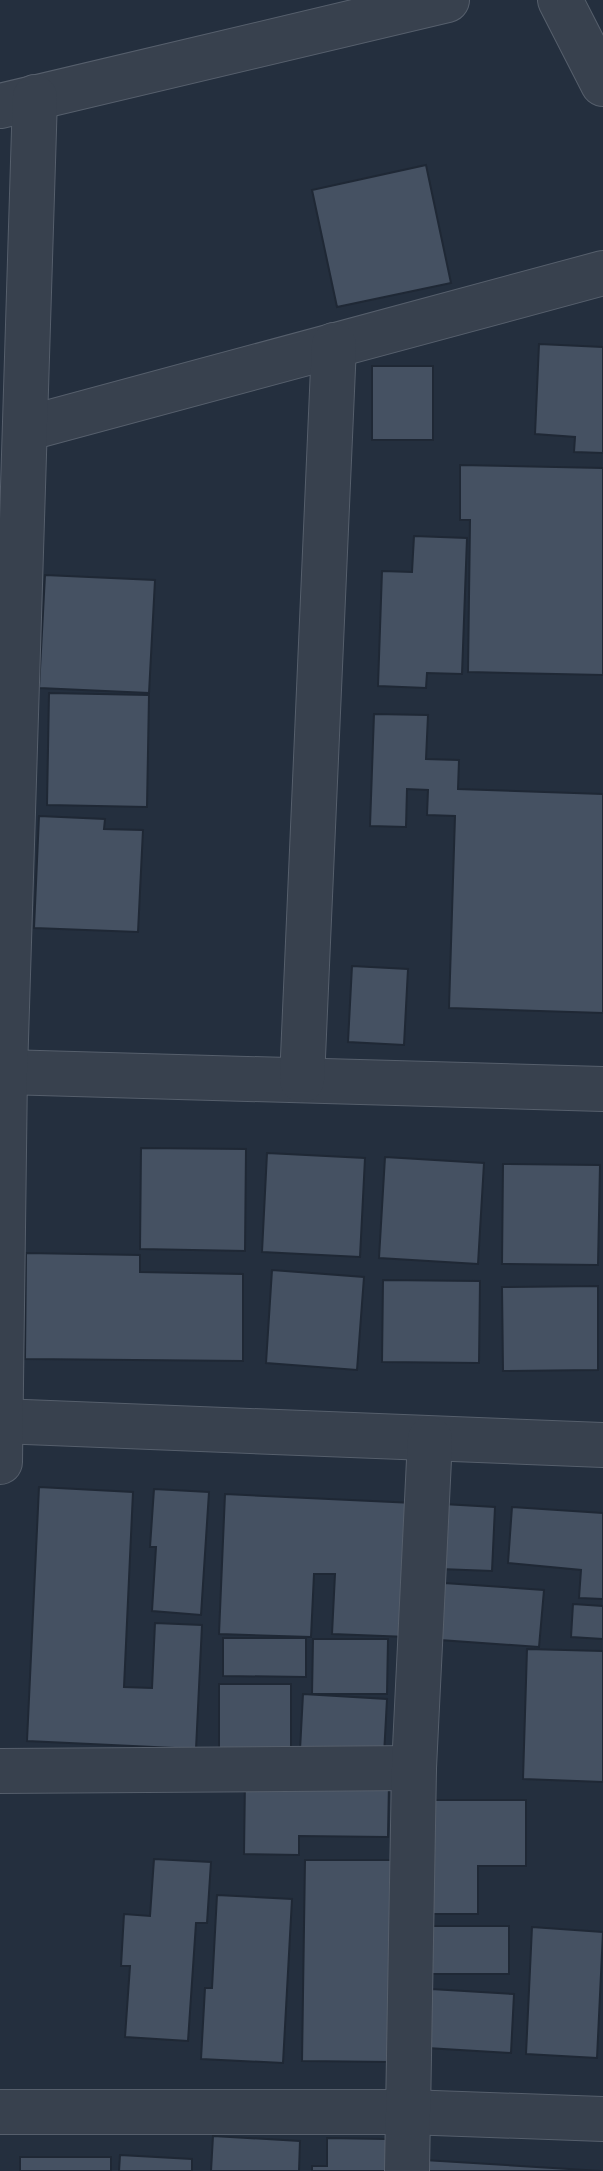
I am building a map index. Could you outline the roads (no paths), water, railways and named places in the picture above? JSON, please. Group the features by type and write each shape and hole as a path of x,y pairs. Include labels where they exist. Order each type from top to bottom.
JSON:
{"street":[{"path":"447,0 18,102 25,429 5,1072 0,1434 430,1439 603,1445"},
{"path":"560,0 603,84"},
{"path":"25,429 603,273"},
{"path":"302,1080 334,345"},
{"path":"5,1072 603,1089"},
{"path":"407,2171 414,1768 430,1439"},
{"path":"0,1771 414,1768"},
{"path":"0,2112 407,2112 603,2119"}]}
